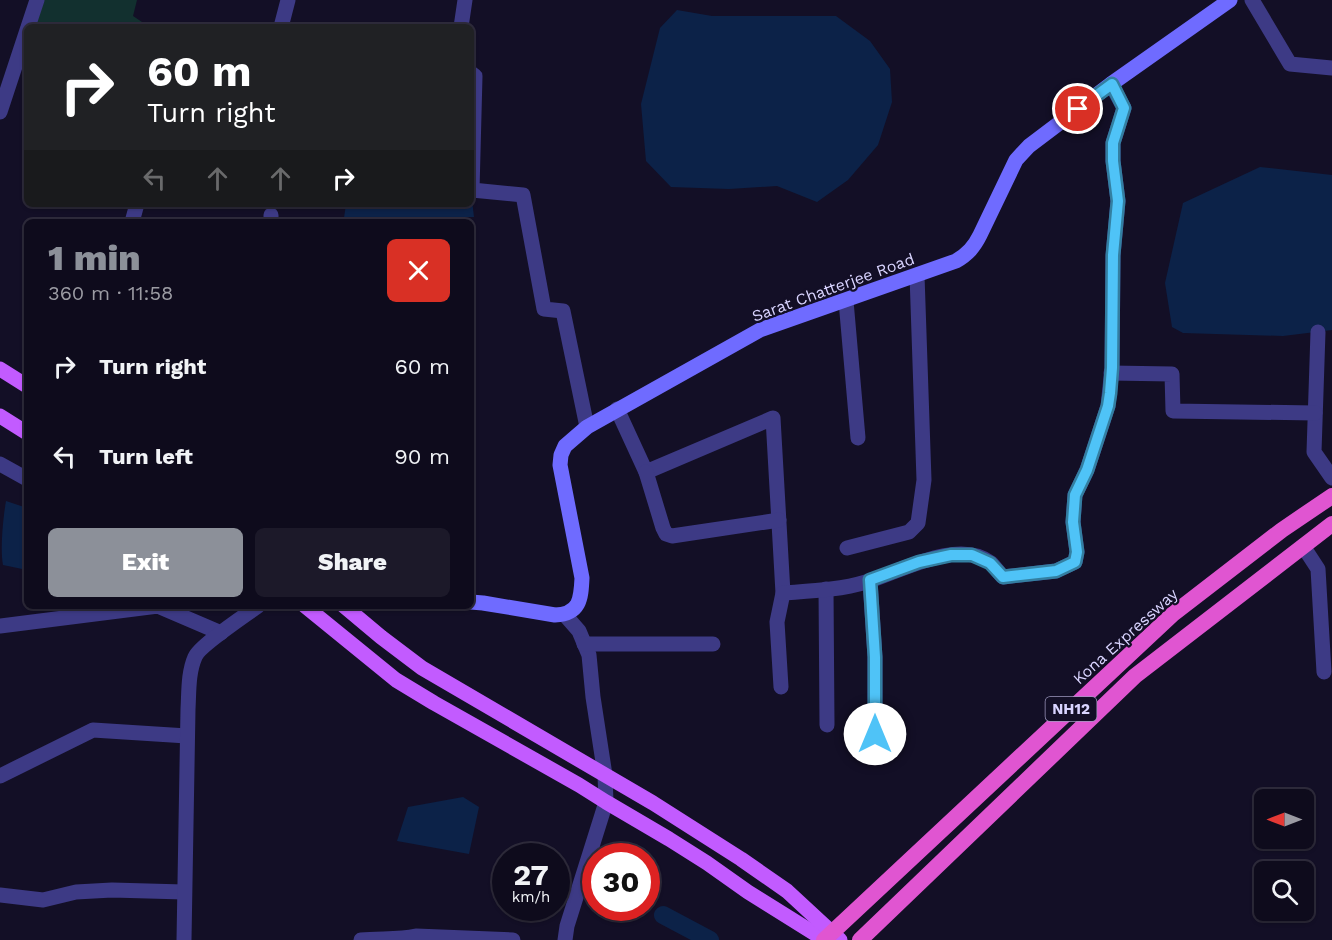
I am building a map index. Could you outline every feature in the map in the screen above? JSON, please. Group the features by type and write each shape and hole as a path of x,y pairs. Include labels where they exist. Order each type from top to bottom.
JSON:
{"highway":[{"name":"Kona Expressway","path":"829,938 1173,614 1282,530 1332,496"},
{"name":"NH12","path":"860,940 1135,676 1332,524"}],"main road":[{"name":"Sarat Chatterjee Road","path":"565,615 578,604 582,578 560,465 565,446 587,428 617,409 760,330 956,261 968,254 978,240 1016,160 1029,146 1230,0"},
{"path":"0,369 24,384"},
{"path":"0,416 24,432"},
{"path":"474,602 565,615"},
{"path":"309,609 396,680 669,839 794,922 829,938"},
{"path":"348,609 422,668 653,803 741,859 787,891 829,938"}],"street":[{"path":"30,24 37,0"},
{"path":"282,24 288,0"},
{"path":"461,24 465,0"},
{"path":"1252,0 1290,64 1332,68"},
{"path":"0,112 24,41"},
{"path":"474,75 474,114"},
{"path":"783,593 826,589 870,580 919,562 951,555 972,555 990,563 1003,577 1056,571 1075,562 1077,552 1073,522 1075,495 1087,470 1108,406 1112,373 1113,255 1118,201 1113,143 1124,108 1112,84"},
{"path":"474,190 523,195 544,309 563,311 587,428"},
{"path":"847,548 909,532 918,523 924,480 917,275"},
{"path":"846,301 858,438"},
{"path":"1318,332 1314,452 1332,478"},
{"path":"1112,373 1172,374 1173,411 1315,413"},
{"path":"617,409 646,472 666,534 672,536 778,520"},
{"path":"646,472 773,418 783,593 777,622 781,687"},
{"path":"0,464 24,477"},
{"path":"1303,546 1318,569 1324,672"},
{"path":"870,580 875,657 875,734"},
{"path":"826,589 827,725"},
{"path":"0,626 134,609"},
{"path":"165,609 221,633"},
{"path":"184,940 190,673 195,654 254,609"},
{"path":"565,615 579,631 589,655 592,697 605,775 606,802 567,926 565,940"},
{"path":"584,644 713,644"},
{"path":"0,776 93,730 187,736"},
{"path":"0,895 43,900 76,892 112,890 184,892"},
{"path":"361,940 427,936 513,940"}],"green space":[{"path":"43,0 137,0 133,16 142,22 141,24 35,24"}],"water":[{"path":"677,10 712,16 836,16 870,41 890,69 892,102 878,145 848,180 817,202 777,186 729,189 671,187 646,161 641,104 660,28"},
{"path":"1260,167 1332,175 1332,330 1283,336 1183,333 1172,327 1165,283 1183,203"},
{"path":"346,207 473,207 474,217 344,218"},
{"path":"6,501 24,507 24,569 3,565 2,534"},
{"path":"463,797 479,807 469,854 397,841 408,807"}],"waterway":[{"path":"663,915 710,940"}],"route":[{"path":"875,734 875,657 870,580 919,562 951,555 972,555 990,563 1003,577 1056,571 1075,562 1077,552 1073,522 1075,495 1087,470 1108,406 1110,393 1113,255 1118,201 1113,143 1124,108 1112,84 1078,109"}]}
